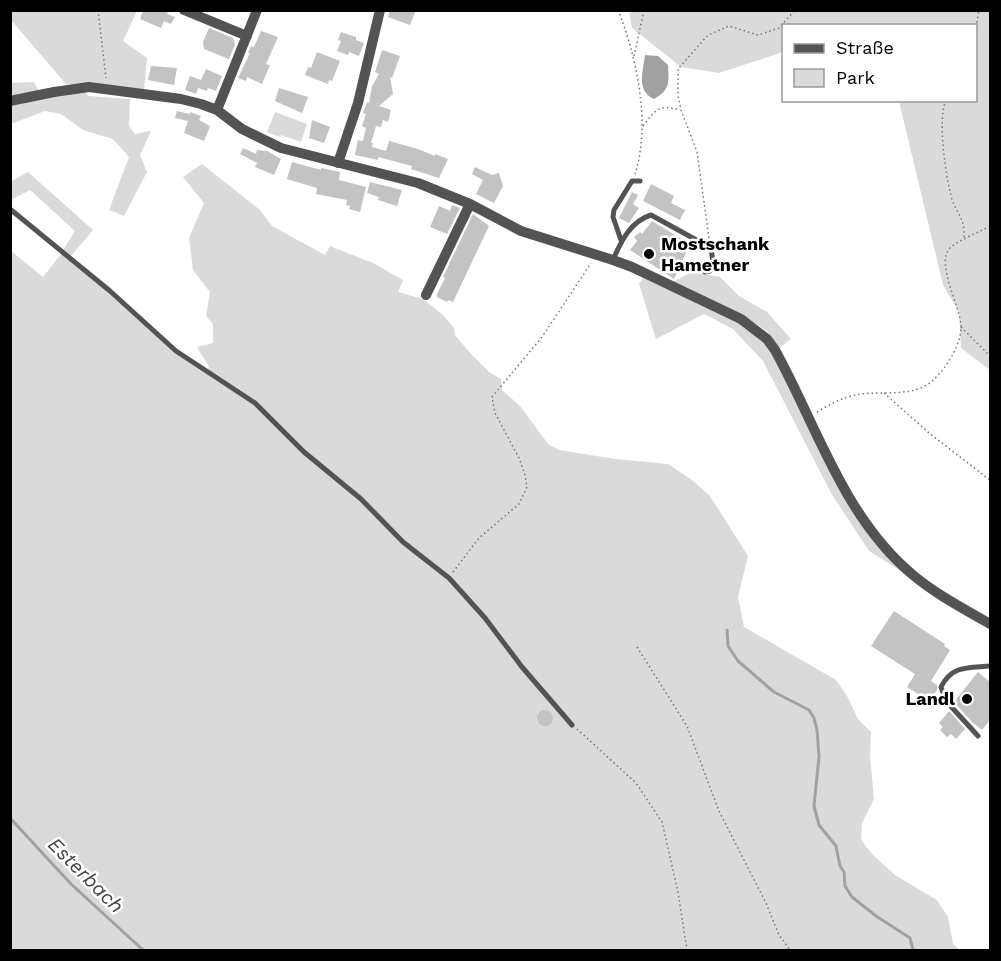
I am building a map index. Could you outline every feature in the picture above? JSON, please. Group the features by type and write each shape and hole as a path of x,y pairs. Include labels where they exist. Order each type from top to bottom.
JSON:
{"street":[{"path":"184,10 247,36"},
{"path":"217,110 257,10"},
{"path":"338,163 358,103 380,10"},
{"path":"10,101 89,87 181,99 217,110 242,129 281,148 418,183 470,204 521,231 613,260 726,311 754,327 775,350 848,496 870,531 912,575 929,588 990,624"},
{"path":"426,295 470,204"}],"lane":[{"path":"621,240 612,217 614,210 632,181 639,181"},
{"path":"10,209 110,291 176,351 255,403 304,452 361,499 403,542 449,578 485,618 522,667 572,725"},
{"path":"613,260 621,240 642,218 651,215 711,248 713,262 710,271 705,272"},
{"path":"978,736 946,701 941,687 947,675 960,668 990,666"}],"path":[{"path":"98,10 107,89"},
{"path":"618,10 630,42 643,127 638,164 632,181"},
{"path":"633,59 645,10"},
{"path":"783,24 795,10"},
{"path":"711,248 697,153 681,110 678,95 678,69 708,35 729,26 758,35 779,28 782,25"},
{"path":"946,102 945,165 952,200 965,225 964,240"},
{"path":"643,127 652,114 660,108 681,110"},
{"path":"808,416 838,400 856,395 911,391 928,384 944,370 954,352 961,327 958,303 946,270 945,257 950,248 990,226"},
{"path":"449,578 479,538 519,504 526,487 519,458 495,413 492,397 494,392 512,375 542,337 595,254"},
{"path":"961,327 990,356"},
{"path":"883,392 928,433 990,480"},
{"path":"637,647 687,726 719,811 766,903 779,935 790,951"},
{"path":"572,725 636,783 662,822 678,892 687,951"}],"green space":[{"path":"10,11 137,11 123,41 147,58 144,90 66,84 11,20"},
{"path":"629,11 990,11 990,370 961,348 959,312 943,285 899,102 977,102 977,24 782,24 782,52 719,73 681,67 632,28"},
{"path":"34,82 42,97 83,91 89,96 130,99 129,126 135,134 151,131 140,155 147,172 124,216 109,210 129,157 113,139 83,130 61,114 45,111 11,124 11,83"},
{"path":"275,112 307,124 301,142 267,132"},
{"path":"202,164 260,210 272,226 325,255 330,246 373,263 403,280 398,292 423,299 443,315 454,328 455,335 471,354 489,372 501,379 502,390 520,406 548,444 559,450 668,464 692,480 710,496 748,556 738,597 744,627 836,680 858,719 871,732 870,756 874,799 862,823 861,840 873,855 895,875 937,900 948,917 953,944 960,950 11,950 10,250 43,277 62,253 206,373 209,367 197,347 213,343 213,324 206,316 210,292 193,270 189,238 204,203 183,177"},
{"path":"28,172 93,230 71,256 63,250 75,231 30,190 11,200 10,180"},
{"path":"691,272 720,277 739,296 767,312 791,339 779,348 767,331 745,317 671,283"},
{"path":"643,278 740,322 763,339 776,358 828,465 909,576 869,551 831,493 763,361 733,329 704,314 656,339 639,284"}],"shaded area":[{"path":"645,55 658,56 668,65 666,89 654,99 648,95 643,86"}],"building":[{"path":"143,10 169,10 167,14 175,17 171,24 164,21 161,28 140,19"},
{"path":"390,10 416,10 410,25 388,17"},
{"path":"209,28 233,38 235,44 229,59 204,49 203,42"},
{"path":"261,31 278,37 266,64 270,65 262,84 247,77 246,81 238,78 251,46 254,47"},
{"path":"341,32 356,37 356,40 364,43 359,56 337,51 341,41 338,40"},
{"path":"382,50 400,56 392,78 390,77 393,94 379,106 391,110 388,122 383,120 381,127 376,126 372,147 386,151 389,141 448,159 439,178 411,169 412,166 378,157 378,160 355,155 358,140 363,141 366,128 362,126 366,114 363,113 367,102 369,103 372,86 379,74 375,72"},
{"path":"317,52 340,61 332,81 329,80 328,84 305,75 308,67 311,68"},
{"path":"151,66 177,68 174,85 148,80"},
{"path":"206,69 222,76 216,91 198,88 196,94 185,90 190,76 201,80"},
{"path":"279,88 308,97 302,113 275,101"},
{"path":"177,111 201,116 199,120 210,126 204,141 184,133 188,121 175,118"},
{"path":"312,120 330,127 324,143 309,138"},
{"path":"243,148 256,154 257,150 267,151 281,159 274,175 255,167 257,163 240,154"},
{"path":"292,162 321,170 321,168 340,172 339,180 366,187 360,212 349,209 350,206 346,205 347,200 316,194 317,188 287,179"},
{"path":"475,167 492,175 499,173 503,186 494,203 476,194 483,180 472,174"},
{"path":"370,182 402,190 397,206 378,200 379,197 367,193"},
{"path":"651,184 674,196 671,203 685,210 680,220 643,201"},
{"path":"632,192 638,195 633,204 639,208 629,223 619,218"},
{"path":"452,205 460,208 447,234 430,227 439,206 450,211"},
{"path":"473,214 489,226 453,302 448,300 447,302 437,297 437,294"},
{"path":"652,221 690,244 674,279 630,250 637,241 634,237 640,232 642,234"},
{"path":"894,611 945,644 944,646 950,650 931,681 937,685 937,690 929,701 907,687 915,674 871,646"},
{"name":"Landl","path":"978,672 990,682 990,720 982,730 954,702"},
{"path":"542,710 548,710 553,718 551,724 542,726 537,721 537,715"},
{"path":"949,711 965,729 956,739 951,734 947,737 940,730 943,727 939,723"}],"waterway":[{"name":"Esterbach","path":"727,630 728,646 738,661 774,692 809,710 814,718 819,757 814,806 819,825 836,846 840,866 844,872 845,886 852,897 910,938 913,950"},
{"name":"Esterbach","path":"10,818 71,884 143,950"}],"place":[{"name":"Mostschank Hametner","path":"649,254"},
{"name":"Landl","path":"967,699"}]}
